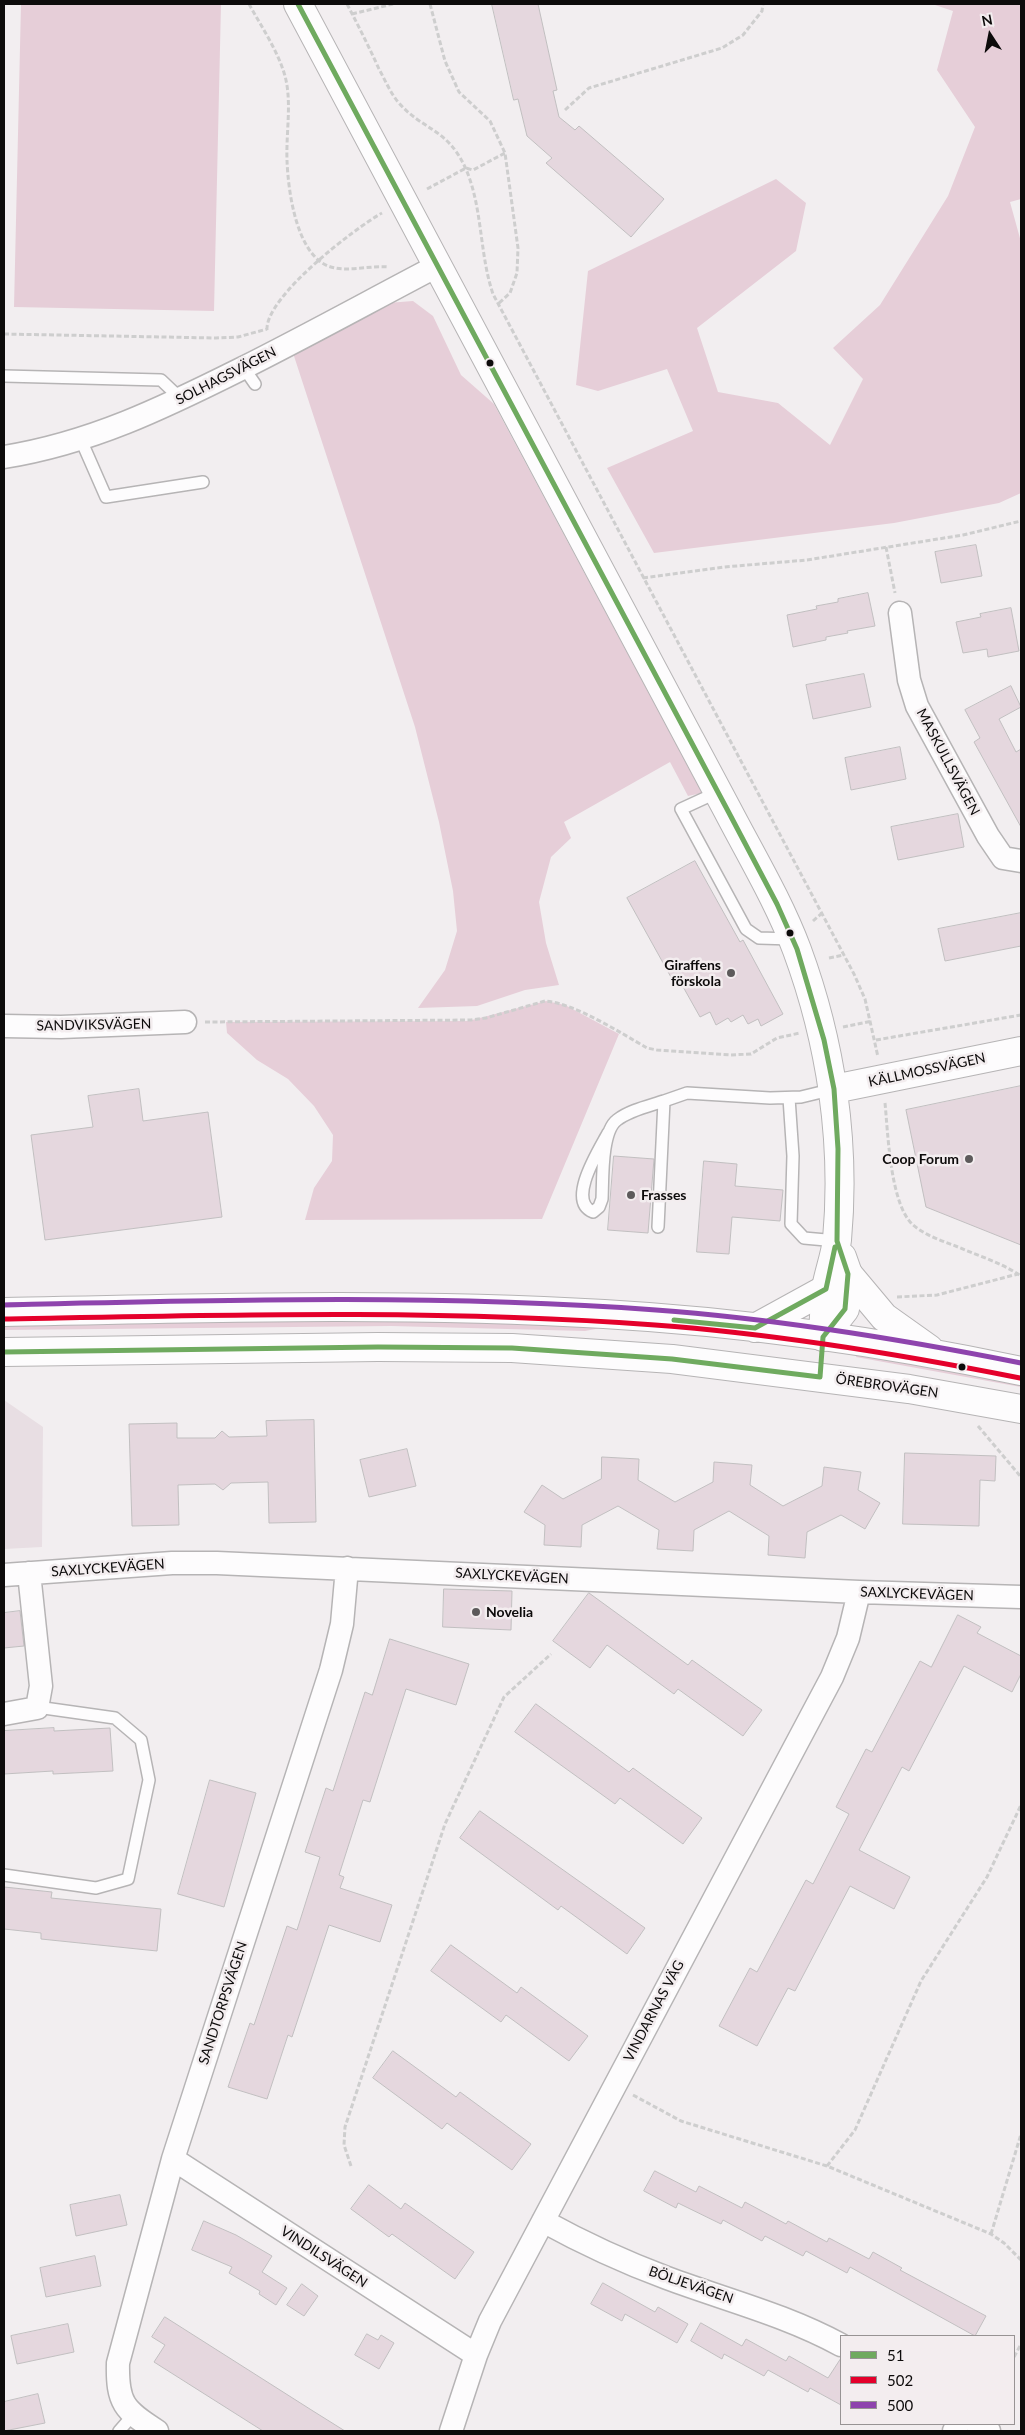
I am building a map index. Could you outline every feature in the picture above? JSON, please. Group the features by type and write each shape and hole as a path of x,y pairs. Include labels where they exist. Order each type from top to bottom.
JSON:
{"main road":[{"path":"298,4 718,792 777,904 792,939 811,990 822,1031 834,1090 838,1149 837,1282 823,1337 820,1377"},
{"name":"KÄLLMOSSVÄGEN","path":"834,1090 1021,1051"},
{"path":"755,1328 837,1282"},
{"path":"837,1282 884,1318 935,1353"},
{"path":"4,1312 344,1307 494,1309 606,1314 755,1328 823,1337 935,1353 1021,1371"},
{"name":"ÖREBROVÄGEN","path":"4,1352 378,1347 512,1348 672,1359 820,1377 956,1397 1021,1409"}],"street":[{"name":"SOLHAGSVÄGEN","path":"4,457 36,452 81,440 128,423 181,399 249,376 278,350 436,266"},
{"name":"MASKULLSVÄGEN","path":"900,613 909,680 917,706 988,836 1003,858 1021,861"},
{"name":"SANDVIKSVÄGEN","path":"4,1026 61,1027 184,1022"},
{"name":"SAXLYCKEVÄGEN","path":"4,1575 172,1563 348,1568 1021,1598"},
{"name":"SANDTORPSVÄGEN","path":"140,2426 125,2407 118,2386 118,2364 173,2159 331,1670 342,1624 348,1568"},
{"path":"4,1714 37,1707 41,1686 29,1573"},
{"name":"VINDARNAS VÄG","path":"451,2431 476,2355 490,2321 832,1678 848,1638 859,1592"},
{"name":"VINDILSVÄGEN","path":"173,2159 476,2355"},
{"name":"BÖLJEVÄGEN","path":"543,2221 625,2262 789,2320 840,2345"}],"lane":[{"path":"4,376 161,380 181,399"},
{"path":"81,440 106,497 203,482"},
{"path":"718,792 681,809 746,930 759,938 792,939"},
{"path":"608,1133 602,1199 599,1207 593,1212 587,1210 583,1203 583,1185 608,1133 614,1121 624,1115 687,1093 790,1098 834,1090"},
{"path":"790,1098 793,1156 791,1224 804,1238 837,1241"},
{"path":"658,1227 664,1101"},
{"path":"4,1875 96,1888 128,1879 149,1780 141,1740 115,1718 37,1707"}],"path":[{"path":"249,4 285,75 288,96 287,160 290,192 302,237 319,260 328,266 347,269 391,267 404,283"},
{"path":"347,4 398,102 412,115 433,128 450,143 466,168 474,193 488,279 498,304 844,955 865,999 876,1040 1021,1015"},
{"path":"352,14 393,4"},
{"path":"430,4 445,61 459,92 490,121 505,152 518,248 517,272 510,293 498,304"},
{"path":"565,110 589,88 722,48 742,35 762,11 763,4"},
{"path":"427,189 466,168 473,170 505,152"},
{"path":"278,350 267,330 267,323 274,306 319,260 354,230 384,212"},
{"path":"4,334 216,338 238,337 267,330"},
{"path":"644,578 806,560 963,535 1021,521"},
{"path":"886,547 900,613"},
{"path":"813,920 822,913"},
{"path":"829,958 844,955"},
{"path":"184,1022 471,1020 486,1018 546,1001 556,1002 572,1008 647,1048 731,1055 751,1054 777,1038 872,1021"},
{"path":"882,1079 896,1186 907,1217 913,1225 927,1234 1020,1275"},
{"path":"890,1296 907,1298 938,1295 1020,1275"},
{"path":"973,1420 1021,1477"},
{"path":"351,2166 344,2145 346,2127 444,1824 504,1697 551,1654"},
{"path":"827,2166 855,2130 921,1981 987,1877 1021,1805"},
{"path":"615,2085 681,2121 827,2166 991,2234 1004,2242 1021,2260"},
{"path":"991,2234 1021,2134"},
{"path":"1015,2356 1021,2344"}],"shaded area":[{"path":"21,4 221,4 214,311 14,307"},
{"path":"932,4 1021,4 1021,199 1010,202 1021,242 1021,493 999,503 894,523 654,553 607,468 693,431 667,369 598,391 576,385 588,271 776,179 806,203 796,251 697,328 718,392 778,403 830,445 863,379 833,348 880,305 948,196 975,127 937,70 953,11"},
{"path":"413,301 433,316 461,375 494,404 702,793 688,796 670,762 564,822 571,838 551,857 539,902 546,943 559,985 525,990 477,1006 418,1008 445,970 457,931 453,891 439,822 415,727 293,353 388,303"},
{"path":"546,1001 565,1005 619,1034 542,1219 305,1220 314,1188 332,1161 333,1135 314,1106 288,1079 257,1060 227,1033 226,1022 468,1021"},
{"path":"391,1316 611,1326 585,1331 391,1326 4,1330 4,1320"},
{"path":"857,1349 1021,1377 1021,1387 856,1357"},
{"path":"4,1400 43,1427 42,1547 4,1549"}],"building":[{"path":"492,4 538,4 557,90 553,91 559,117 575,130 579,126 664,199 631,237 546,163 552,158 527,136 518,99 514,100"},
{"path":"976,545 982,576 941,583 935,552"},
{"path":"868,593 875,626 847,631 848,633 826,637 826,640 793,647 787,615 817,609 816,606 838,602 838,599"},
{"path":"1011,608 1019,651 988,657 987,649 963,653 956,622 981,617 980,614"},
{"path":"864,674 871,707 813,719 806,685"},
{"path":"1011,686 1021,707 999,719 1016,752 1021,749 1021,827 974,742 980,738 965,710"},
{"path":"900,747 906,779 851,790 845,758"},
{"path":"958,814 964,847 898,860 891,827"},
{"path":"695,861 740,942 743,940 783,1014 761,1026 758,1019 748,1024 743,1015 731,1022 728,1018 716,1025 710,1012 700,1017 677,976 672,979 627,898"},
{"path":"1021,913 1021,946 945,961 938,929"},
{"name":"Coop Forum","path":"1021,1086 1021,1245 926,1207 906,1110"},
{"path":"139,1089 143,1121 208,1112 222,1217 45,1240 31,1135 93,1127 88,1096"},
{"name":"Frasses","path":"614,1156 654,1159 648,1233 608,1230"},
{"path":"704,1161 737,1164 735,1186 783,1190 780,1221 732,1217 729,1254 697,1252"},
{"path":"314,1420 316,1522 269,1523 268,1482 231,1483 223,1490 215,1484 178,1485 179,1525 132,1526 129,1424 177,1423 177,1438 215,1438 222,1431 229,1437 267,1436 266,1421"},
{"path":"407,1449 416,1486 369,1497 360,1460"},
{"path":"905,1453 996,1456 995,1481 980,1480 979,1526 903,1524"},
{"path":"602,1457 639,1459 638,1480 675,1502 713,1482 714,1462 752,1465 750,1485 783,1506 822,1486 824,1467 861,1472 858,1490 880,1503 865,1529 841,1515 807,1532 805,1558 768,1555 769,1536 729,1511 694,1530 693,1551 657,1549 659,1530 618,1506 582,1525 581,1547 544,1545 545,1525 524,1512 542,1485 563,1499 601,1479"},
{"path":"444,1589 512,1591 511,1630 443,1627"},
{"path":"589,1593 688,1665 692,1660 762,1710 743,1736 678,1689 674,1694 607,1645 590,1668 553,1641"},
{"path":"20,1611 24,1646 4,1648 4,1613"},
{"path":"958,1615 981,1627 977,1633 1021,1656 1021,1674 1012,1692 964,1666 909,1771 902,1767 859,1850 910,1877 894,1909 850,1886 795,1991 788,1988 757,2046 719,2026 750,1968 757,1972 806,1880 813,1884 849,1814 836,1807 866,1749 872,1752 920,1661 931,1667"},
{"path":"390,1639 469,1664 456,1705 406,1689 370,1802 363,1800 339,1875 344,1877 340,1888 392,1905 380,1942 329,1925 292,2037 288,2035 267,2099 228,2087 250,2023 254,2025 287,1926 297,1930 320,1857 305,1852 326,1788 333,1791 365,1692 372,1695"},
{"path":"536,1704 629,1772 633,1768 702,1818 683,1844 620,1798 615,1804 515,1732"},
{"path":"54,1728 54,1731 110,1728 113,1771 53,1774 53,1771 4,1774 4,1731"},
{"path":"210,1780 256,1793 224,1907 178,1894"},
{"path":"480,1811 645,1928 627,1954 561,1906 558,1910 460,1838"},
{"path":"4,1887 52,1892 51,1898 161,1909 157,1951 41,1939 41,1933 4,1929"},
{"path":"451,1945 517,1993 521,1987 588,2036 569,2061 506,2015 501,2022 431,1971"},
{"path":"393,2051 456,2097 460,2092 531,2144 512,2170 447,2123 442,2129 373,2078"},
{"path":"655,2171 696,2192 699,2186 742,2208 745,2202 786,2224 788,2221 827,2242 829,2238 869,2259 873,2252 902,2268 900,2270 986,2316 976,2335 973,2335 850,2267 847,2273 806,2251 803,2256 765,2236 762,2241 723,2220 721,2224 678,2203 676,2208 644,2191"},
{"path":"369,2185 401,2209 405,2203 474,2252 455,2279 392,2234 389,2237 351,2209"},
{"path":"120,2195 127,2225 76,2236 70,2205"},
{"path":"204,2221 236,2235 272,2256 262,2272 287,2288 276,2305 259,2294 260,2291 229,2273 232,2267 192,2250"},
{"path":"95,2256 101,2286 46,2297 40,2268"},
{"path":"603,2283 655,2312 658,2307 688,2324 677,2343 625,2314 622,2321 591,2304"},
{"path":"302,2284 318,2296 304,2316 287,2305"},
{"path":"165,2317 345,2431 263,2431 154,2362 165,2345 152,2337"},
{"path":"701,2323 742,2346 746,2339 786,2361 789,2356 828,2378 840,2360 840,2404 810,2388 808,2392 768,2370 764,2376 724,2354 722,2359 691,2341"},
{"path":"68,2324 74,2352 17,2364 11,2336"},
{"path":"367,2334 378,2340 381,2335 394,2343 379,2369 355,2355"},
{"path":"38,2394 45,2423 4,2431 4,2402"}],"transit line":[{"name":"51","path":"4,1352 378,1347 512,1348 672,1359 820,1377 823,1337 845,1309 848,1274 837,1241 838,1149 834,1089 824,1040 797,949 777,904 728,811 298,4"},
{"name":"51","path":"674,1320 755,1328 826,1289 835,1247"},
{"name":"500","path":"4,1305 330,1300 412,1300 575,1305 656,1310 794,1324 885,1338 1021,1363"},
{"name":"502","path":"4,1319 330,1314 574,1320 701,1329 792,1339 884,1353 1020,1378"}],"place":[{"name":"Giraffens förskola","path":"731,973"},
{"name":"Coop Forum","path":"969,1159"},
{"name":"Frasses","path":"631,1195"},
{"name":"Novelia","path":"476,1612"}]}
